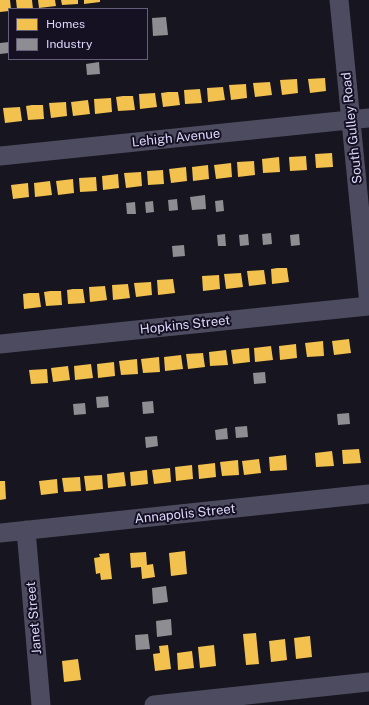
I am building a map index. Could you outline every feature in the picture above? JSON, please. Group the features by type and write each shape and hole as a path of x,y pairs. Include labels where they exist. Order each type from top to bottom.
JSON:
{"street":[{"name":"South Gulley Road","path":"339,0 360,119 369,305"},
{"name":"Lehigh Avenue","path":"0,156 360,119"},
{"name":"Hopkins Street","path":"0,344 369,305"},
{"name":"Annapolis Street","path":"0,533 369,494"},
{"name":"Janet Street","path":"26,530 41,705"},
{"path":"154,705 369,682"}],"building: Homes":[{"path":"0,0 10,0 11,8 8,8 8,11 0,12"},
{"path":"16,0 32,0 33,8 17,8"},
{"path":"38,0 55,0 56,6 39,8"},
{"path":"61,0 78,0 78,4 62,5"},
{"path":"84,0 100,0 100,2 84,4"},
{"path":"325,78 326,91 310,93 308,79"},
{"path":"297,79 298,93 282,95 280,80"},
{"path":"270,82 272,95 255,97 253,83"},
{"path":"246,84 247,98 231,100 229,85"},
{"path":"223,87 225,100 208,102 207,88"},
{"path":"200,89 202,103 185,104 184,90"},
{"path":"178,92 180,105 163,107 161,93"},
{"path":"155,93 157,107 140,109 139,94"},
{"path":"133,96 135,110 118,111 116,97"},
{"path":"111,98 112,112 95,114 94,99"},
{"path":"88,100 90,114 73,116 71,102"},
{"path":"66,102 67,116 51,118 49,103"},
{"path":"43,105 44,119 28,120 26,106"},
{"path":"20,107 22,121 5,123 3,108"},
{"path":"332,153 333,167 316,168 315,154"},
{"path":"306,156 307,170 290,171 289,157"},
{"path":"279,157 280,172 263,173 262,159"},
{"path":"254,161 255,175 238,177 237,162"},
{"path":"231,163 232,177 216,179 214,165"},
{"path":"208,165 209,179 193,181 192,167"},
{"path":"186,167 187,181 171,183 169,169"},
{"path":"163,170 164,184 148,185 147,171"},
{"path":"141,172 142,186 126,188 124,173"},
{"path":"118,174 119,188 103,190 102,176"},
{"path":"96,177 97,191 80,192 79,178"},
{"path":"73,179 74,193 58,195 56,181"},
{"path":"50,181 52,195 35,197 34,183"},
{"path":"28,183 29,197 13,199 11,185"},
{"path":"287,268 289,282 272,284 271,269"},
{"path":"264,270 266,284 249,286 247,271"},
{"path":"241,273 243,287 226,289 224,274"},
{"path":"219,275 220,289 203,291 202,276"},
{"path":"173,279 175,293 158,295 157,280"},
{"path":"151,282 152,295 136,297 134,283"},
{"path":"128,284 130,298 113,300 112,285"},
{"path":"105,286 107,300 90,302 89,287"},
{"path":"83,289 85,303 68,304 67,290"},
{"path":"61,291 62,305 46,306 44,292"},
{"path":"39,293 41,307 24,309 23,294"},
{"path":"349,339 351,353 334,355 332,341"},
{"path":"323,341 324,356 307,357 305,343"},
{"path":"296,344 297,358 280,360 279,346"},
{"path":"271,346 273,360 255,362 254,348"},
{"path":"249,348 250,362 233,364 231,350"},
{"path":"226,350 228,365 210,366 209,352"},
{"path":"203,353 205,367 188,369 186,354"},
{"path":"181,355 183,369 165,371 164,357"},
{"path":"159,357 160,372 143,373 141,359"},
{"path":"137,359 138,374 121,375 119,361"},
{"path":"114,362 115,376 98,378 97,364"},
{"path":"91,364 93,378 75,380 74,366"},
{"path":"68,366 70,380 53,382 51,368"},
{"path":"47,369 48,383 31,384 29,370"},
{"path":"359,449 361,463 343,464 342,450"},
{"path":"332,451 334,466 316,467 315,453"},
{"path":"286,455 287,470 270,471 269,457"},
{"path":"259,459 261,473 244,475 242,461"},
{"path":"238,460 239,475 222,476 220,462"},
{"path":"215,463 216,477 199,479 198,465"},
{"path":"192,465 193,479 176,481 175,467"},
{"path":"170,468 171,482 154,484 152,470"},
{"path":"147,470 148,484 131,486 130,472"},
{"path":"124,472 126,486 108,488 107,474"},
{"path":"102,475 103,489 86,491 84,476"},
{"path":"80,477 81,491 64,492 62,478"},
{"path":"57,479 58,493 41,495 39,481"},
{"path":"0,481 5,481 6,499 0,500"},
{"path":"185,551 187,574 171,576 169,553"},
{"path":"146,552 147,565 153,564 155,577 142,579 141,567 131,568 130,553"},
{"path":"109,553 112,579 101,580 100,573 96,574 94,558 100,557 99,554"},
{"path":"256,633 259,664 246,665 243,634"},
{"path":"310,636 312,657 296,659 294,638"},
{"path":"285,639 287,660 271,662 269,641"},
{"path":"168,645 171,669 155,671 153,654 160,653 159,646"},
{"path":"214,645 216,666 200,668 198,647"},
{"path":"192,651 194,668 178,670 177,653"},
{"path":"78,659 81,680 64,682 62,661"}],"building: Industry":[{"path":"166,17 168,35 153,36 152,18"},
{"path":"8,42 8,53 0,54 0,43"},
{"path":"99,62 100,74 87,75 86,64"},
{"path":"205,195 206,209 192,210 190,197"},
{"path":"177,199 178,210 169,211 168,200"},
{"path":"223,200 224,211 216,212 215,201"},
{"path":"153,201 154,212 146,213 145,202"},
{"path":"135,202 136,214 127,214 126,203"},
{"path":"271,233 272,244 263,245 262,234"},
{"path":"225,234 226,246 218,246 217,235"},
{"path":"248,234 249,245 240,246 239,235"},
{"path":"299,234 300,245 291,246 290,235"},
{"path":"184,245 185,256 173,257 172,246"},
{"path":"265,372 266,383 254,384 253,373"},
{"path":"108,396 109,407 97,408 96,397"},
{"path":"153,401 154,413 143,414 142,402"},
{"path":"85,403 86,414 74,415 73,404"},
{"path":"349,413 350,424 338,425 337,414"},
{"path":"247,426 248,437 236,438 235,427"},
{"path":"227,428 228,439 216,440 215,430"},
{"path":"157,436 158,446 146,448 145,437"},
{"path":"166,586 168,602 153,604 152,588"},
{"path":"171,619 172,635 157,637 156,621"},
{"path":"148,634 150,649 136,650 135,635"}]}
